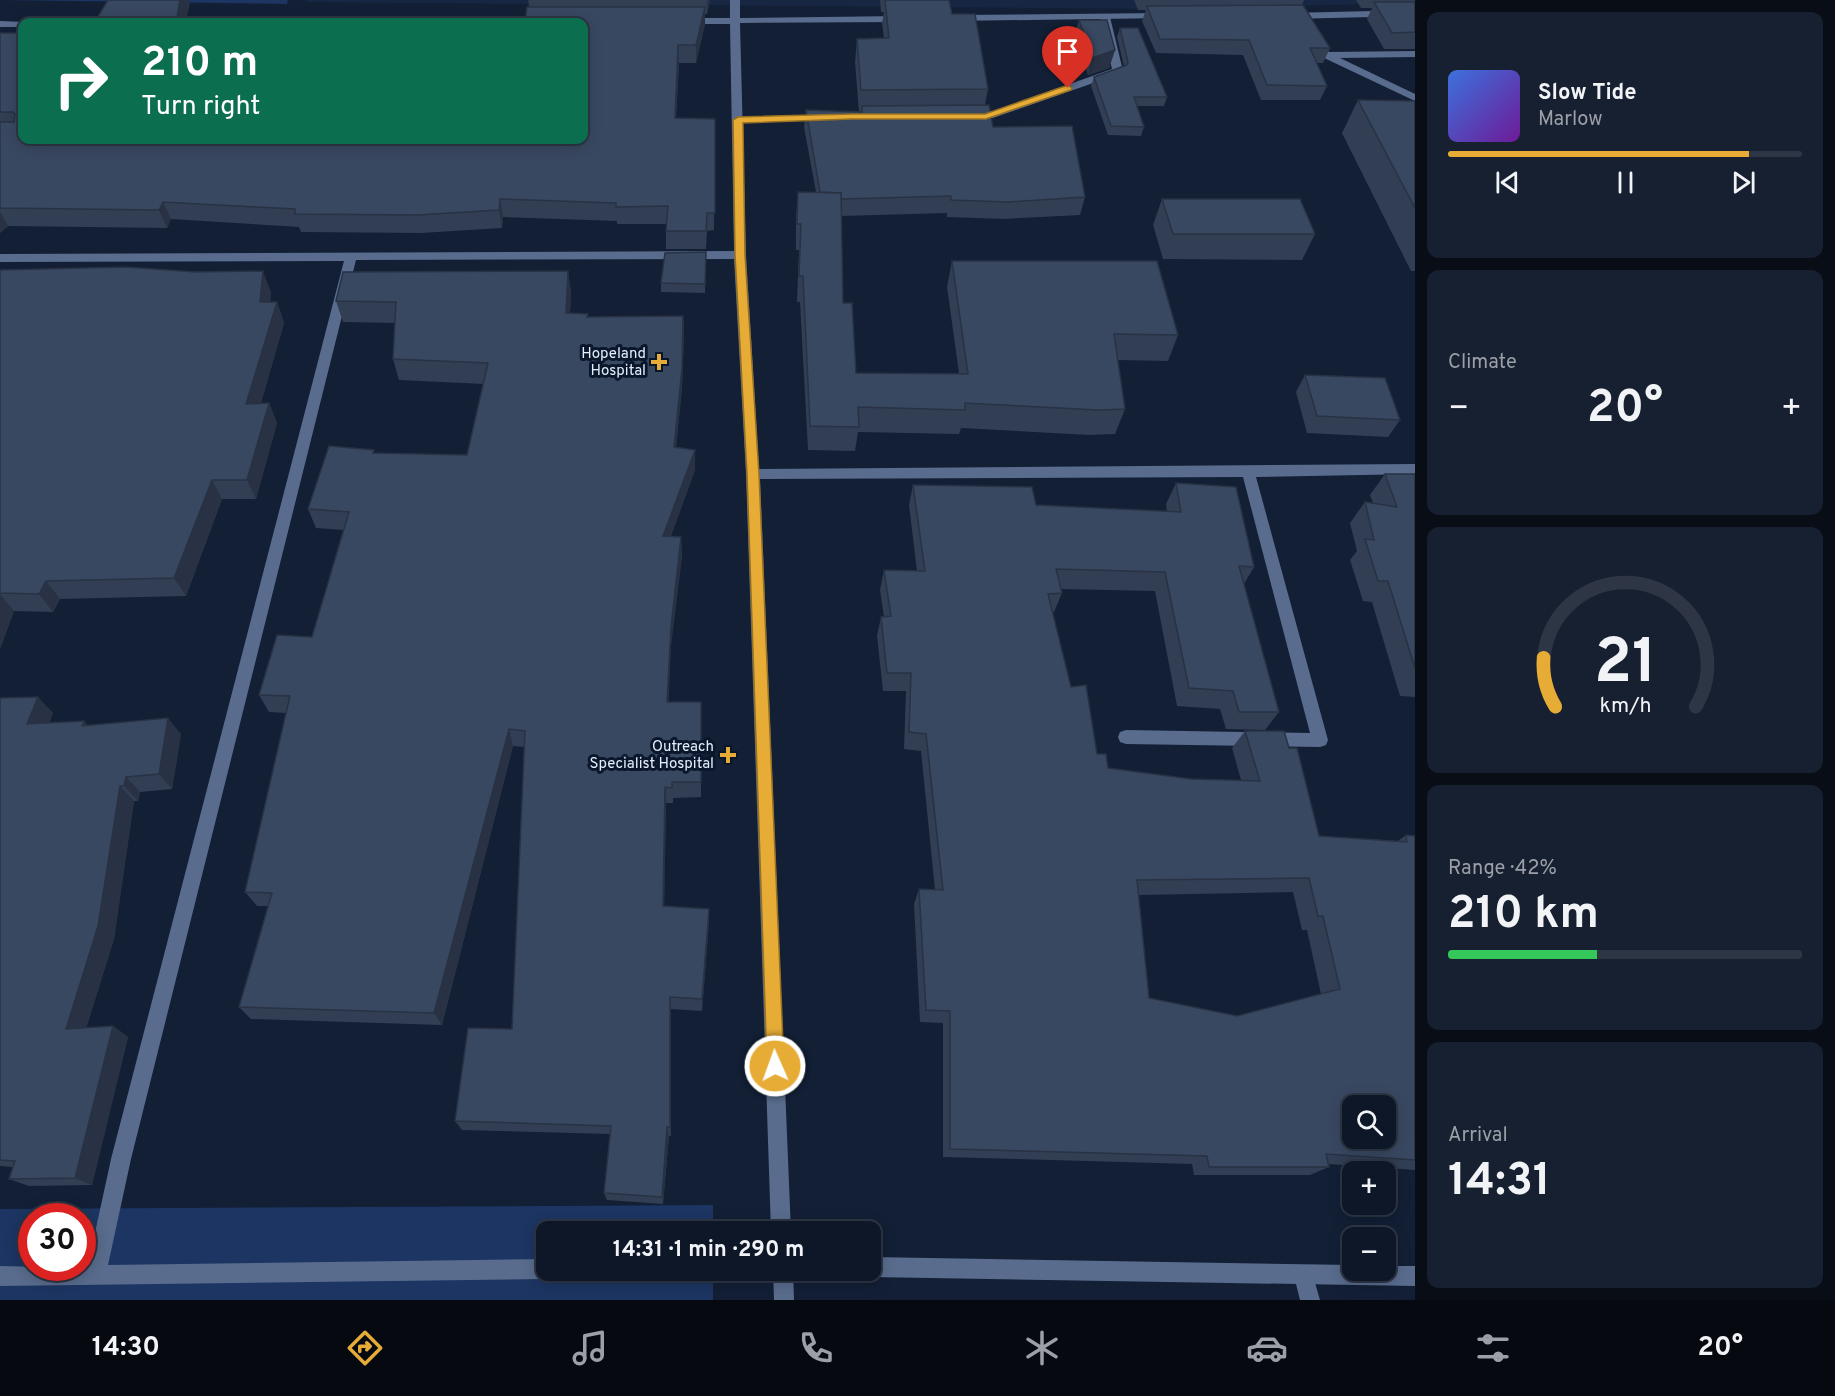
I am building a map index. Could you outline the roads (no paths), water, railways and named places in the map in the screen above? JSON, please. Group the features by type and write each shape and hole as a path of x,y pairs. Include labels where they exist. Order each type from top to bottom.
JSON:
{"street":[{"path":"735,0 740,255 753,474 782,1221"},
{"path":"1279,16 1415,13"},
{"path":"1302,15 1326,55 1414,99"},
{"path":"950,18 1174,16"},
{"path":"963,117 986,117 1118,71 1105,17"},
{"path":"676,21 914,19"},
{"path":"0,24 18,24"},
{"path":"1326,55 1415,54"},
{"path":"738,120 841,117"},
{"path":"96,1272 121,1159 351,255"},
{"path":"0,258 740,255"},
{"path":"753,474 1415,469"},
{"path":"1126,737 1320,740 1248,472"},
{"path":"881,1267 1304,1276 1415,1276"},
{"path":"96,1276 536,1269"},
{"path":"0,1276 18,1276"},
{"path":"1304,1276 1310,1300"},
{"path":"783,1281 784,1300"}],"place":[{"name":"Hopeland Hospital","path":"659,362"},
{"name":"Outreach Specialist Hospital","path":"728,755"}]}
